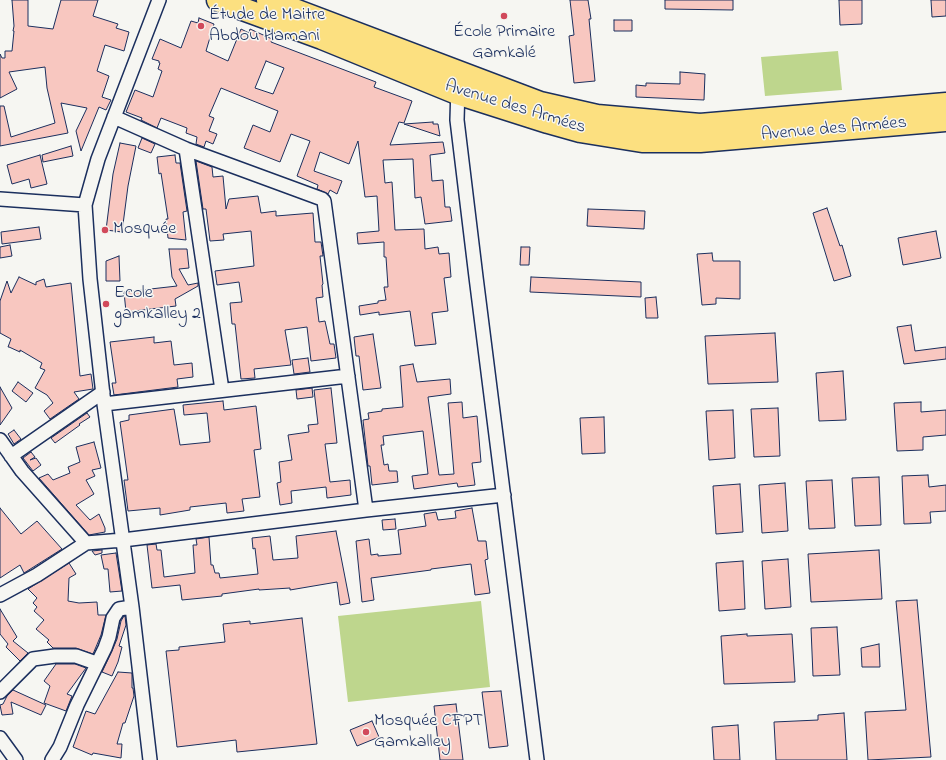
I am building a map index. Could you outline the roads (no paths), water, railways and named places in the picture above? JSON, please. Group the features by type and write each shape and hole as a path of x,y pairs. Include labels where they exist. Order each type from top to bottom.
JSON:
{"highway":[{"name":"Avenue des Armées","path":"218,0 322,38 458,83 597,116 700,125 946,104"},
{"name":"Avenue des Armées","path":"268,0 548,122 580,131 642,141 700,142 946,120"}],"street":[{"path":"150,760 132,607 103,398 90,279 86,205 98,159 159,0"},
{"path":"458,83 458,120 460,144 537,760"},
{"path":"114,117 186,149 324,201 366,510"},
{"path":"186,149 222,390"},
{"path":"0,199 86,205"},
{"path":"11,456 103,398 222,390 348,376"},
{"path":"0,440 39,491 86,543"},
{"path":"0,595 37,575 86,543 504,495"},
{"path":"52,760 60,747 96,663 105,648 109,637 112,618 119,609 132,607"},
{"path":"0,692 33,659 55,656 76,656 96,663"},
{"path":"0,738 16,760"}],"place":[{"name":"École Primaire Gamkalé","path":"504,16"},
{"name":"Étude de Maitre Abdou Hamani","path":"201,26"},
{"name":"Mosquée","path":"105,230"},
{"name":"Ecole gamkalley 2","path":"106,304"},
{"name":"Mosquée CFPT Gamkalley","path":"366,732"}]}
